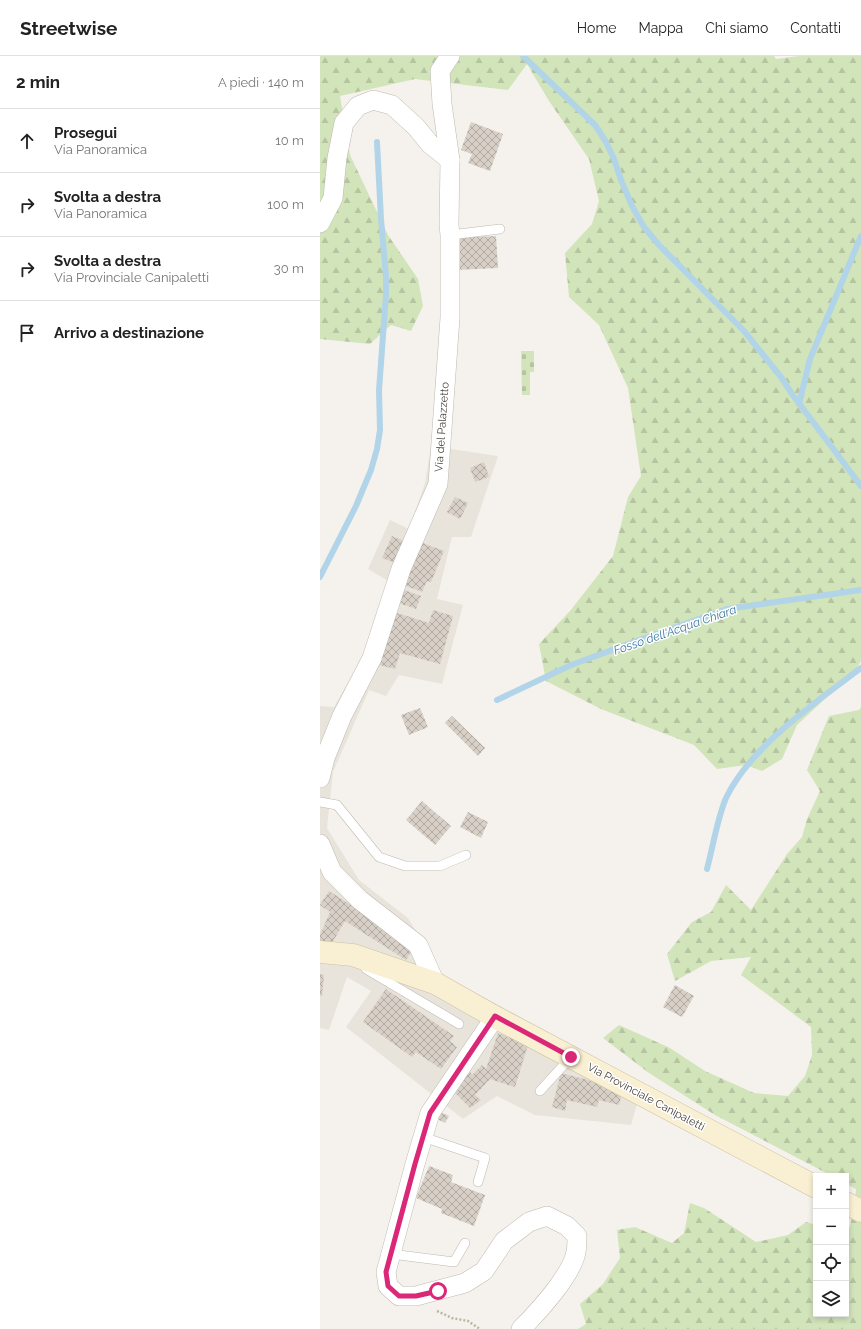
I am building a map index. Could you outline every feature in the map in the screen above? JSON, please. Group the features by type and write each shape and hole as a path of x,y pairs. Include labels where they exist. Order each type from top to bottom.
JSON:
{"main road":[{"name":"Via Provinciale Canipaletti","path":"329,953 353,955 436,983 571,1057 813,1185"},
{"path":"849,1205 861,1211"}],"street":[{"name":"Via del Palazzetto","path":"320,778 325,758 342,716 372,658 401,569 438,484 450,318 450,160 442,104 440,72 450,56"},
{"path":"320,223 333,198 337,158 344,123 358,106 373,100 392,105 416,127 430,144 450,160"},
{"path":"320,844 332,872 360,900 418,945 436,983"},
{"path":"495,1016 430,1113 386,1272 388,1286 399,1296 416,1296 465,1283 484,1271 504,1241 529,1222 546,1216 567,1226 576,1236 576,1252 571,1266 553,1294 522,1329"}],"lane":[{"path":"450,235 500,229"},
{"path":"320,802 337,805 379,857 404,866 440,866 466,855"},
{"path":"329,953 459,1024"},
{"path":"540,1091 571,1057"},
{"path":"422,1138 485,1158 478,1182"},
{"path":"392,1254 454,1262 465,1243"}],"path":[{"path":"416,1296 421,1304 452,1318 468,1321 480,1329"}],"shaded area":[{"path":"431,446 498,456 471,537 452,537 437,599 463,605 442,684 399,675 386,696 369,690 333,772 327,828 359,880 408,918 443,975 643,1083 631,1125 535,1115 497,1096 463,1119 346,1027 371,991 347,977 329,1030 320,1028 320,706 334,707 362,658 388,581 368,569 390,520 409,529 425,483"}],"green space":[{"path":"320,56 774,56 776,59 799,56 861,56 861,661 855,671 797,725 782,759 762,771 746,765 717,769 694,745 601,709 546,681 539,644 570,611 613,556 628,497 641,476 628,388 599,325 569,297 565,253 592,224 599,201 589,159 549,101 527,64 508,90 415,79 340,96 350,155 388,235 418,279 423,306 411,331 391,325 370,344 320,339"},
{"path":"521,351 534,351 534,372 530,372 530,395 522,395"},
{"path":"861,707 861,1202 855,1199 856,1189 849,1186 849,1173 826,1173 715,1115 649,1073 603,1038 619,1025 670,1048 705,1071 754,1093 788,1096 805,1076 812,1055 811,1027 741,975 751,957 711,961 675,981 667,954 692,922 711,912 726,885 751,910 787,854 802,837 807,819 820,791 807,770 829,716 859,710"},
{"path":"690,1203 704,1208 756,1242 788,1235 806,1222 813,1224 813,1317 849,1317 849,1227 852,1216 861,1221 861,1329 578,1329 586,1324 580,1304 603,1284 620,1258 617,1230 635,1227 672,1243 684,1233"}],"building":[{"path":"471,122 503,134 490,171 468,163 472,154 461,150"},
{"path":"496,236 498,268 457,270 455,238"},
{"path":"484,462 489,477 475,482 470,468"},
{"path":"455,497 468,503 460,519 447,512"},
{"path":"392,536 404,541 395,563 382,558"},
{"path":"420,542 444,551 431,582 427,581 422,592 404,585"},
{"path":"401,589 421,596 416,609 396,602"},
{"path":"433,610 453,616 440,664 400,653 395,669 379,665 394,612 429,623"},
{"path":"420,708 428,727 409,735 401,715"},
{"path":"452,716 485,748 478,756 445,723"},
{"path":"422,801 451,826 435,845 406,820"},
{"path":"468,812 488,822 481,838 460,827"},
{"path":"329,891 415,946 406,960 345,921 332,943 320,941 320,935 330,912 320,905"},
{"path":"320,974 324,975 322,996 320,996"},
{"path":"675,985 694,996 682,1017 663,1007"},
{"path":"386,989 454,1036 450,1041 457,1047 441,1069 416,1052 412,1057 363,1022"},
{"path":"498,1033 528,1045 515,1087 490,1079 475,1095 481,1100 470,1108 452,1090 469,1069 472,1075 482,1065 486,1069"},
{"path":"561,1073 623,1089 619,1105 599,1100 597,1107 567,1100 565,1111 552,1107"},
{"path":"438,1111 449,1116 445,1123 435,1118"},
{"path":"429,1166 453,1175 451,1182 485,1195 474,1226 441,1213 442,1209 416,1198"}],"waterway":[{"path":"523,56 595,125 606,142 632,206 644,227 659,245 744,331 781,377 861,486"},
{"path":"320,577 356,506 371,470 377,449 380,430 379,390 386,276 377,142"},
{"path":"799,404 810,359 861,236"},
{"name":"Fosso dell'Acqua Chiara","path":"497,700 571,665 727,609 861,590"},
{"path":"707,869 723,806 737,779 751,761 786,726 824,695 861,668"}],"route":[{"path":"438,1291 416,1296 399,1296 388,1286 386,1272 430,1113 495,1016 571,1057"}]}
